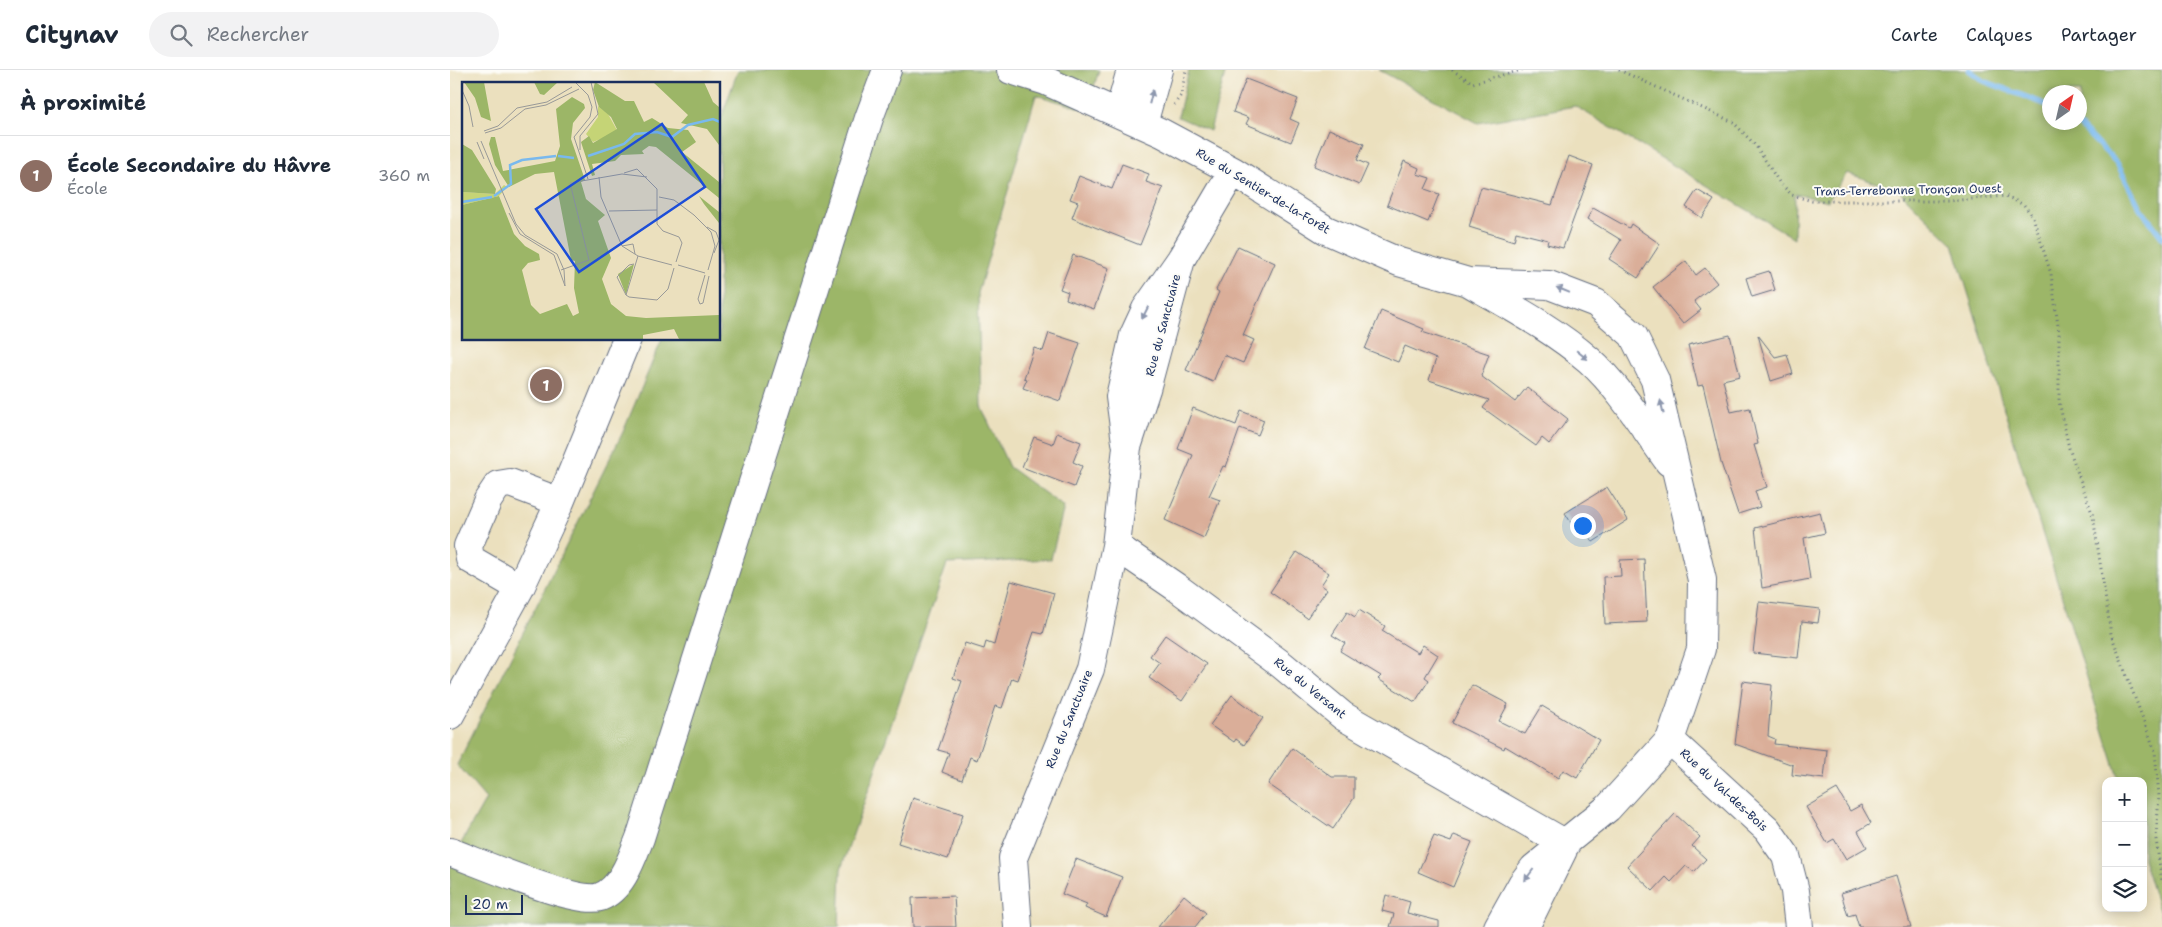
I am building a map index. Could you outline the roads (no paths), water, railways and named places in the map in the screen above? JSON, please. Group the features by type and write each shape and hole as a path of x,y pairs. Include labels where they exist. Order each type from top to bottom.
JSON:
{"street":[{"path":"450,852 543,886 587,897 600,897 621,879 640,838 869,118 887,70"},
{"name":"Rue du Sentier-de-la-Forêt","path":"1011,70 1046,81 1143,124 1233,171 1326,230 1399,262 1468,282 1553,331 1590,361 1621,396 1676,472"},
{"path":"1118,113 1131,70"},
{"path":"1143,124 1158,70"},
{"name":"Rue du Sanctuaire","path":"1018,927 1012,858 1090,669 1116,546 1127,447 1146,389 1181,258 1233,171"},
{"name":"Rue du Sentier-de-la-Forêt","path":"1468,282 1549,285 1596,304 1633,335 1656,380 1702,580 1702,649 1670,740 1608,808 1566,844 1534,868 1522,884 1498,927"},
{"path":"450,715 520,588 560,502 627,340"},
{"path":"520,588 470,559 468,546 488,500 498,485 510,483 560,502"},
{"name":"Rue du Versant","path":"1116,546 1282,665 1342,716 1566,844"},
{"name":"Rue du Val-des-Bois","path":"1670,740 1767,829 1786,856 1795,890 1799,927"},
{"name":"Rue du Sentier-de-la-Forêt","path":"1525,927 1566,844"}],"waterway":[{"path":"1969,70 1984,81 2042,103"},
{"path":"2084,130 2117,163 2140,208 2162,237"}],"place":[{"name":"École Secondaire du Hâvre","path":"546,385"}]}
